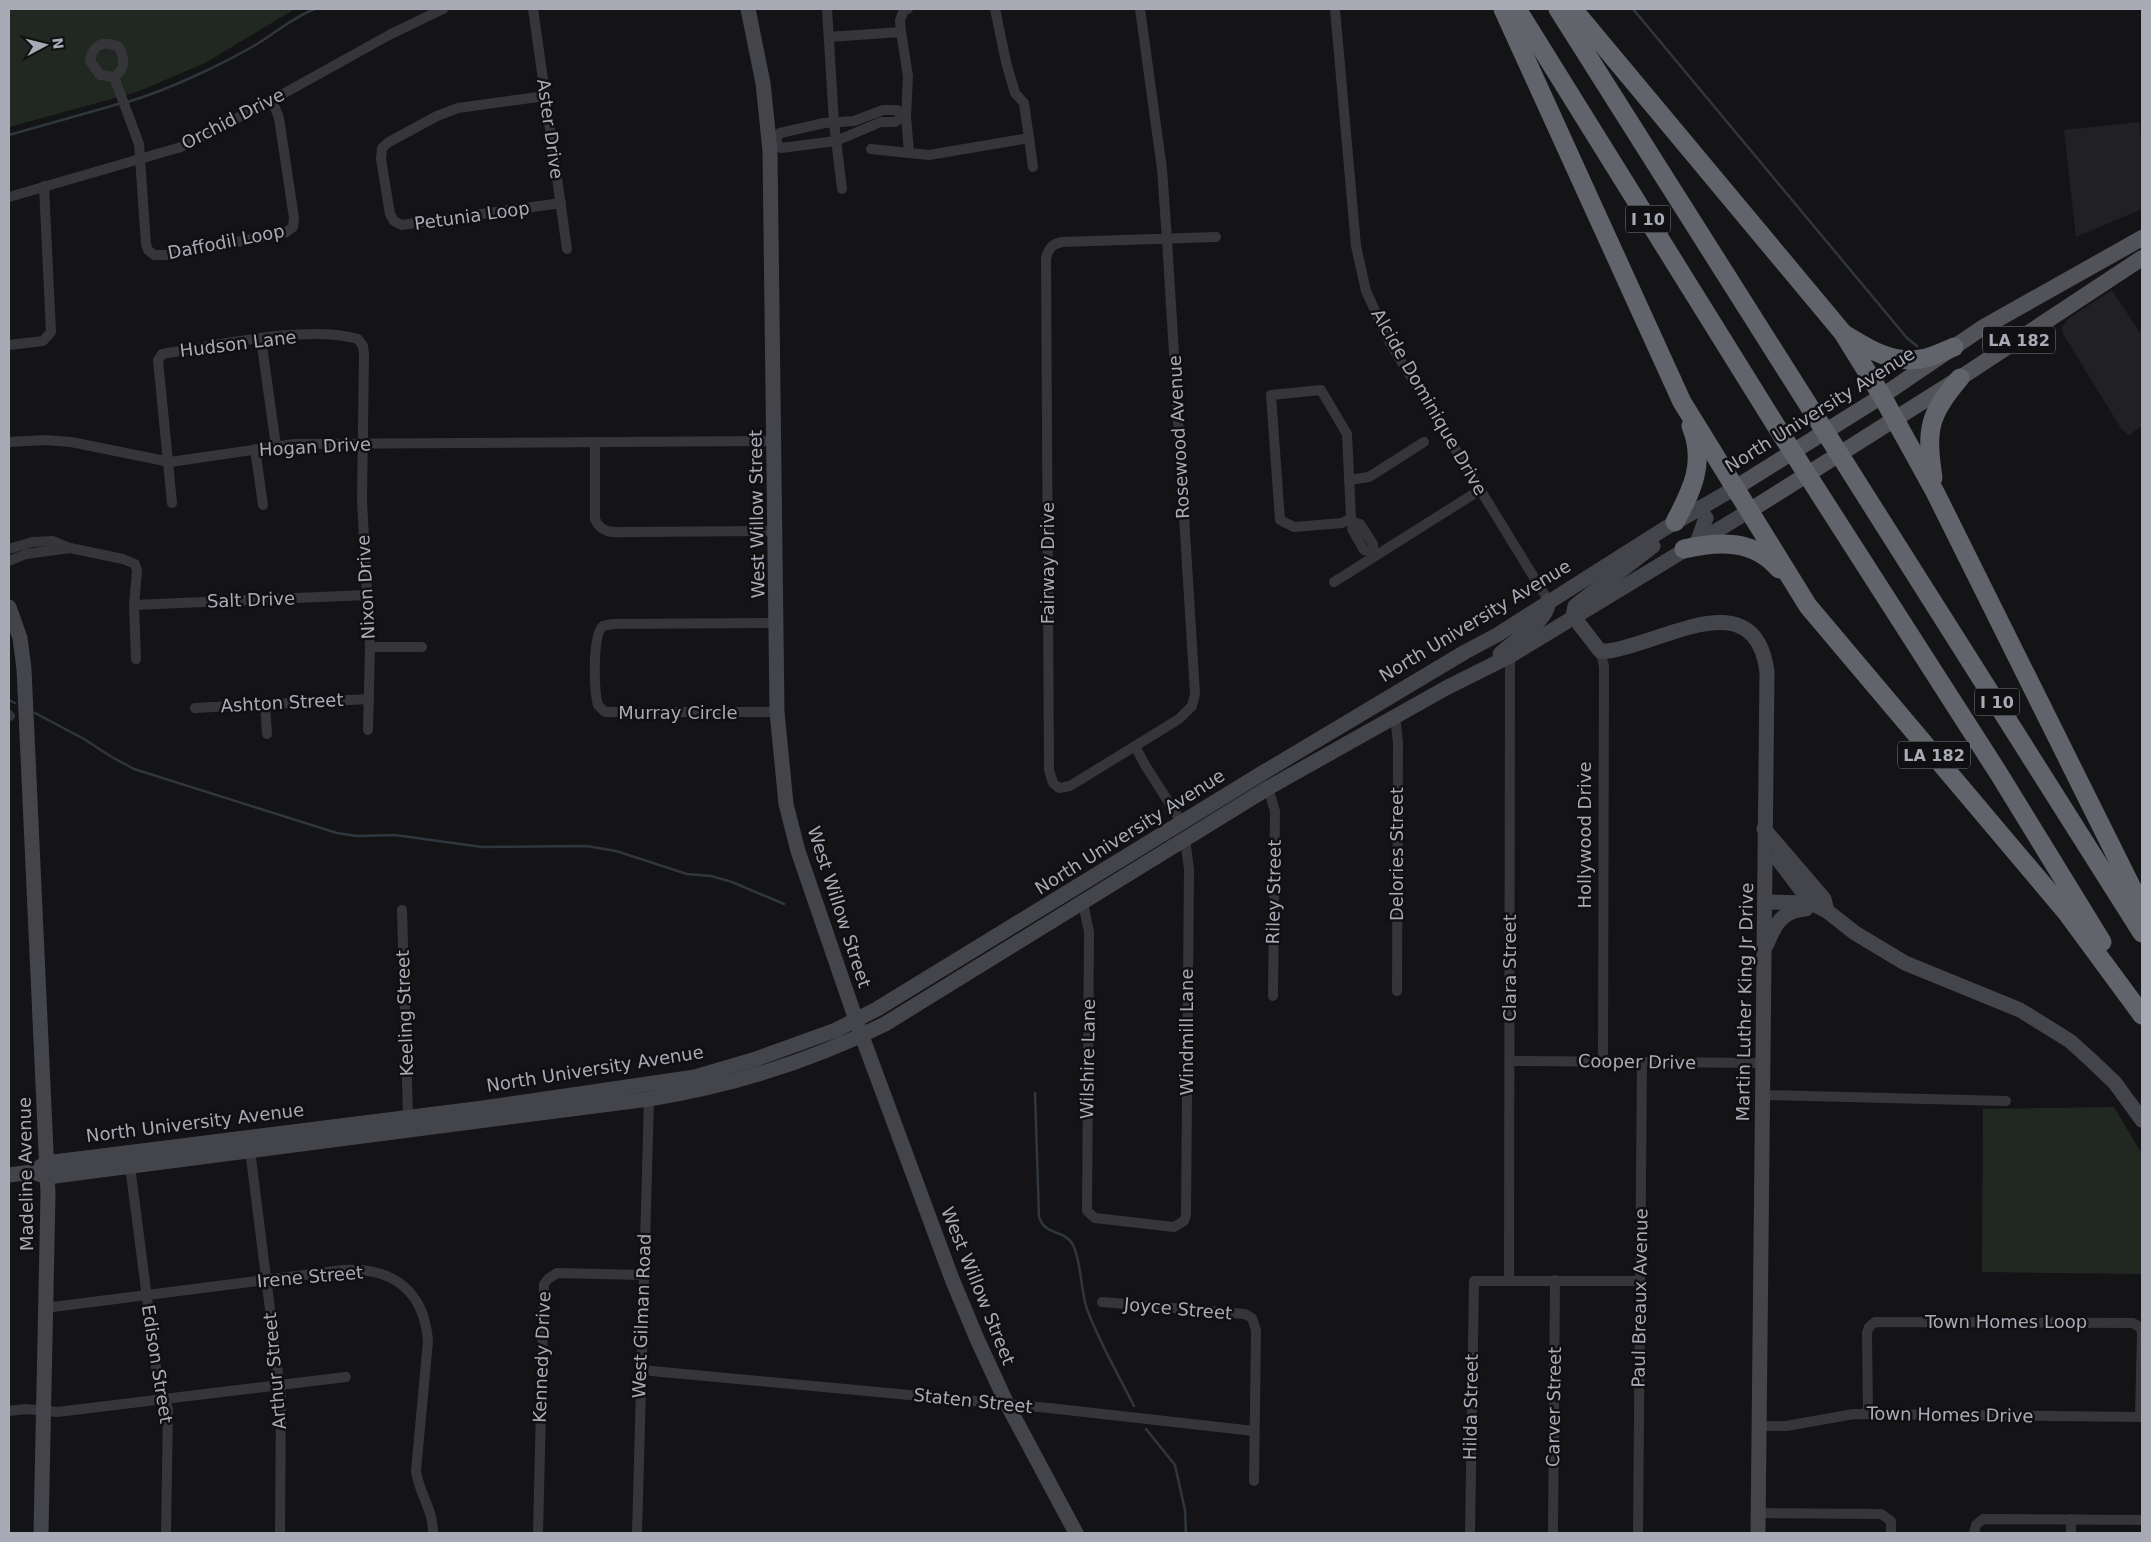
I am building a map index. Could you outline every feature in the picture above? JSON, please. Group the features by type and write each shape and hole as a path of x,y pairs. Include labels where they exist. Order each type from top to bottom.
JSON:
{"highway":[{"path":"1503,9 1696,436 1697,467 1691,492 1670,525"},
{"name":"I 10","path":"1517,9 1778,429 2004,782 2142,1009"},
{"name":"I 10","path":"1558,9 2018,734 2142,933"},
{"path":"1573,9 1843,333 1882,396 1935,492 2142,908"},
{"path":"1843,333 1879,354 1892,358 1920,360 1954,348"},
{"path":"1935,492 1929,451 1931,427 1934,414 1941,400 1960,378"},
{"path":"1682,402 1735,488"},
{"name":"LA 182","path":"1735,488 1808,606 2067,913 2142,1015"},
{"path":"1691,545 1710,542 1725,543 1755,551 1770,558 1808,606"}],"main road":[{"name":"West Willow Street","path":"748,9 761,68 772,142 778,623 777,712 786,804 798,851 856,1020 952,1279 1008,1406 1076,1533"},
{"name":"North University Avenue","path":"9,1175 408,1116 484,1108 695,1077 756,1059 856,1020 1391,696 1497,635 1548,600 1670,525 1735,488 1882,396 1982,328 2142,238"},
{"name":"North University Avenue","path":"46,1170 130,1166 649,1100 714,1087 746,1078 863,1035 1083,903 1268,788 1446,688 1510,656 1575,618 1960,378 2142,258"},
{"path":"1691,545 1706,518 1700,508"},
{"path":"1575,618 1573,614 1575,606 1656,543 1670,525"},
{"path":"1491,665 1502,652 1539,620 1546,612 1548,600"},
{"name":"Madeline Avenue","path":"9,607 20,638 24,669 46,1170 41,1533"},
{"name":"Hollywood Drive","path":"1575,618 1600,651"},
{"name":"Martin Luther King Jr Drive","path":"1600,651 1625,648 1713,622 1730,622 1741,626 1755,636 1765,654 1768,672 1764,836 1765,951 1758,1533"},
{"path":"1446,688 1444,677 1465,652"},
{"path":"1391,696 1395,716"},
{"path":"1764,836 1811,902 1827,911 1855,933 1905,963 2020,1010 2046,1025 2070,1041 2115,1083 2142,1120"},
{"path":"1764,836 1824,899 1827,911"},
{"path":"1079,886 1083,903"},
{"path":"1765,902 1811,902"},
{"path":"1765,951 1773,929 1787,912 1811,908 1827,911"}],"street":[{"name":"Orchid Drive","path":"9,197 181,147 272,100 391,34 444,9"},
{"name":"Aster Drive","path":"533,9 567,249"},
{"path":"827,9 834,123 842,189"},
{"path":"908,9 904,10 900,20 900,32 908,76 905,116 909,153"},
{"path":"995,9 1006,62 1015,93 1024,103 1033,166"},
{"name":"Rosewood Avenue","path":"1135,746 1186,713 1192,706 1195,694 1168,240 1162,169 1140,9"},
{"name":"Alcide Dominique Drive","path":"1335,9 1356,246 1366,291 1390,343 1548,600"},
{"path":"829,38 900,32"},
{"name":"Daffodil Loop","path":"114,77 139,144 146,244 150,253 166,255 289,231 293,228 294,218 279,118 272,100"},
{"name":"Petunia Loop","path":"545,96 458,108 437,116 384,145 381,159 390,214 394,221 402,226 561,203"},
{"path":"883,110 897,110 905,116 895,122 881,122 836,141 781,148 772,142 780,133 807,127 854,121 883,110"},
{"path":"807,127 814,129 818,134 819,140 816,143"},
{"path":"870,149 929,155 1029,138"},
{"path":"9,345 43,341 51,332 44,186"},
{"path":"1168,240 1216,237"},
{"name":"Fairway Drive","path":"1135,746 1070,786 1059,788 1051,779 1049,770 1046,258 1051,246 1062,242 1168,240"},
{"name":"Hudson Lane","path":"172,503 170,462 158,360 162,354 290,336 340,336 358,339 363,346 364,354 362,444"},
{"path":"261,339 276,446"},
{"path":"1352,520 1348,434 1321,390 1271,395 1280,520 1294,528 1342,523 1352,520 1360,524 1362,535 1373,544 1374,554"},
{"name":"Hogan Drive","path":"9,442 45,440 71,442 170,462 276,446 775,441"},
{"path":"1350,480 1369,477 1424,442"},
{"name":"Nixon Drive","path":"362,444 362,501 370,647 368,730"},
{"path":"595,444 595,519 602,530 608,532 777,530"},
{"path":"255,449 263,506"},
{"path":"1334,582 1374,554 1480,490"},
{"path":"9,548 43,540 58,542 70,548 123,559 135,564 137,571 134,605 136,659"},
{"path":"9,560 26,554 70,548"},
{"name":"Salt Drive","path":"134,605 367,596"},
{"name":"Murray Circle","path":"777,712 605,712 598,705 596,683 597,636 600,629 607,625 778,623"},
{"path":"370,647 422,647"},
{"name":"Hollywood Drive","path":"1600,651 1604,666 1603,1061"},
{"name":"Clara Street","path":"1510,656 1510,1280"},
{"name":"Ashton Street","path":"195,708 369,699"},
{"path":"265,704 268,734"},
{"name":"Delories Street","path":"1395,716 1398,743 1397,991"},
{"path":"1135,746 1182,823"},
{"name":"Riley Street","path":"1268,788 1275,811 1273,996"},
{"name":"Windmill Lane","path":"1090,1215 1095,1218 1168,1227 1182,1223 1186,1214 1188,894 1185,839"},
{"name":"Wilshire Lane","path":"1083,903 1089,932 1087,1211 1090,1215"},
{"name":"Keeling Street","path":"402,910 408,1116"},
{"name":"Cooper Drive","path":"1511,1061 1763,1063"},
{"name":"Paul Breaux Avenue","path":"1638,1533 1642,1062"},
{"path":"1763,1095 2006,1101"},
{"name":"West Gilman Road","path":"638,1533 643,1275 649,1100"},
{"name":"Arthur Street","path":"250,1150 280,1384 280,1533"},
{"name":"Edison Street","path":"130,1166 158,1383 168,1409 166,1533"},
{"name":"Irene Street","path":"45,1308 343,1270 366,1270 383,1274 398,1281 408,1290 420,1306 427,1327 428,1341 416,1470 420,1488 431,1510 434,1533"},
{"name":"Kennedy Drive","path":"538,1533 544,1284 548,1278 558,1273 643,1275"},
{"path":"1510,1280 1640,1281"},
{"name":"Hilda Street","path":"1470,1533 1474,1281 1510,1280"},
{"name":"Carver Street","path":"1553,1533 1555,1280"},
{"name":"Joyce Street","path":"1102,1302 1245,1314 1252,1318 1256,1330 1254,1430"},
{"name":"Town Homes Loop","path":"1868,1414 1867,1333 1869,1327 1875,1322 2133,1323 2141,1328 2142,1333 2141,1417"},
{"name":"Staten Street","path":"641,1370 1008,1406 1058,1409 1254,1430"},
{"path":"9,1411 43,1410 57,1412 346,1376"},
{"name":"Town Homes Drive","path":"1759,1426 1786,1426 1841,1415 1868,1414 2141,1417"},
{"path":"1254,1430 1254,1481"},
{"path":"1758,1513 1880,1514 1890,1521 1892,1533"},
{"path":"1974,1533 1976,1525 1983,1519 2142,1520"},
{"path":"2071,1519 2071,1533"}],"shaded area":[{"path":"9,9 295,9 205,63 137,92 9,127"},
{"path":"2139,122 2142,149 2142,209 2076,237 2064,130"},
{"path":"2112,290 2142,336 2142,426 2129,435 2122,430 2063,334 2062,327 2069,318"},
{"path":"2114,1107 2142,1154 2142,1274 1982,1272 1983,1109"}],"waterway":[{"path":"127,102 159,91 210,69 257,44 292,20 315,9"},
{"path":"1633,9 1907,338 1917,346"},
{"path":"9,135 122,103"},
{"path":"9,700 15,703"},
{"path":"35,713 134,769 337,833 357,836 395,835 482,847 587,846 616,851 687,874 711,876 732,882 784,904"},
{"path":"1035,1093 1039,1217 1046,1228 1070,1240 1073,1245 1078,1260 1087,1309 1103,1346 1134,1406"},
{"path":"1146,1429 1175,1465 1185,1510 1186,1533"}]}
